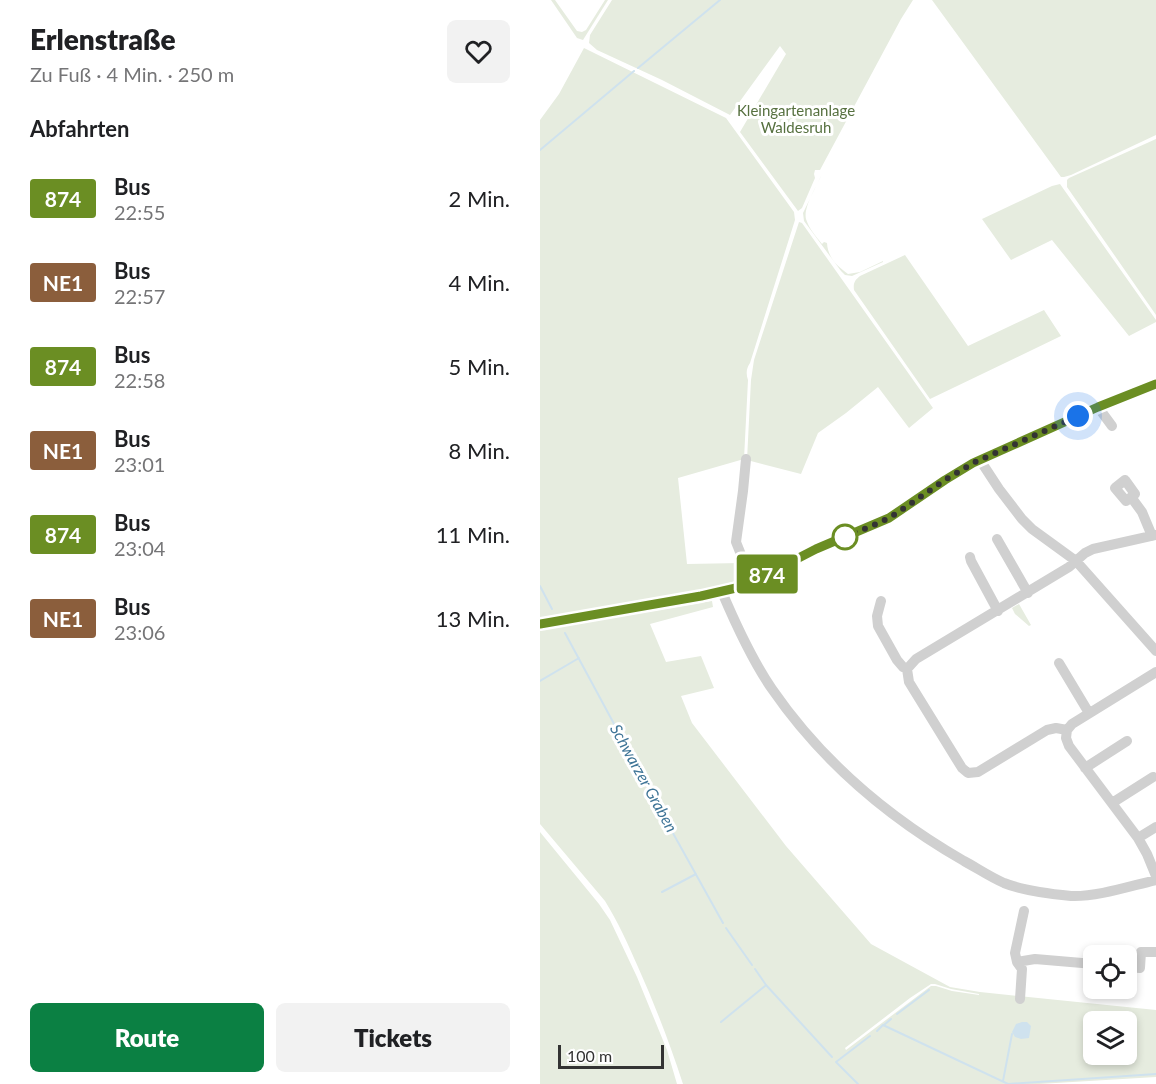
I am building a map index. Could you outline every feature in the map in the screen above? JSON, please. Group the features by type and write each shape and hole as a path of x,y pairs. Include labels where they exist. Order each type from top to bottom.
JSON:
{"street":[{"path":"540,624 685,599 752,582 816,549 889,518 960,470 1098,407 1156,384"},
{"path":"1098,407 1112,426"},
{"path":"746,459 736,542 752,582"},
{"path":"981,460 1022,519 1076,561 1155,648"},
{"path":"881,601 877,615 878,626 897,660 903,668 908,667 916,659 1069,567 1085,553 1093,549 1154,535 1143,512 1131,497"},
{"path":"997,539 1028,593"},
{"path":"970,557 998,610"},
{"path":"723,591 741,632 770,687 797,723 845,775 931,842 1005,883 1040,891 1073,896 1086,895 1156,878 1138,838 1067,742 1067,729 1072,724 1156,672"},
{"path":"1059,663 1089,713"},
{"path":"908,667 909,682 962,768 968,773 978,772 1047,730 1067,729"},
{"path":"1085,768 1127,741"},
{"path":"1112,803 1153,777"},
{"path":"1138,838 1156,827"},
{"path":"1020,999 1023,969 1017,962 1015,953 1024,911"},
{"path":"1137,968 1140,968 1141,952 1156,952"},
{"path":"1017,962 1035,959 1083,963"}],"green space":[{"path":"551,0 555,0 577,31 582,32 586,30 605,0 608,0 583,40 577,38"},
{"name":"Kleingartenanlage Waldesruh","path":"612,0 913,0 820,170 815,170 815,178 802,208 798,211 740,132 786,54 780,46 730,115 597,50 589,43 590,35"},
{"path":"932,0 1156,0 1156,135 1071,175 1061,177"},
{"path":"584,48 726,118 794,212 795,220 747,369 744,459 678,478 687,564 741,563 744,579 706,589 540,618 540,120 559,94"},
{"path":"1156,139 1156,315 1067,187 1067,180"},
{"path":"1060,184 1156,322 1129,336 1052,240 1011,260 982,219"},
{"path":"811,197 806,214 807,223 822,244 827,243 831,257 840,268 848,274 860,272 883,262 852,276 845,275 841,271 804,221 803,213"},
{"path":"799,222 802,223 933,408 909,428 878,387 818,433 801,474 747,460 754,360"},
{"path":"905,255 968,346 1044,310 1061,336 930,399 854,290 855,282 860,276"},
{"path":"712,601 713,607 650,624 666,662 701,656 714,688 681,696 692,723 786,846 871,944 950,987 1156,1010 1156,1077 1039,1084 683,1084 668,1039 614,917 605,901 540,824 540,630","holes":["931,984 979,995 931,986 846,1050 845,1048 910,998"]},
{"path":"1019,604 1031,625 1029,626 1015,614 1012,608"},
{"path":"540,832 610,920 637,977 667,1050 677,1084 540,1084"}],"water":[{"path":"1027,1022 1031,1026 1029,1038 1015,1037 1012,1032 1016,1024"}],"waterway":[{"name":"Schwarzer Graben","path":"638,68 720,0"},
{"name":"Schwarzer Graben","path":"540,150 634,71"},
{"name":"Schwarzer Graben","path":"540,586 552,609"},
{"name":"Schwarzer Graben","path":"565,633 723,923"},
{"path":"540,681 579,658"},
{"path":"662,892 696,874"},
{"name":"Schwarzer Graben","path":"726,928 752,965"},
{"name":"Schwarzer Graben","path":"755,969 766,985 832,1057"},
{"path":"721,1022 765,986"},
{"path":"897,1014 929,990"},
{"path":"884,1025 891,1019"},
{"path":"877,1031 883,1025 1008,1084 1156,1074"},
{"path":"1003,1081 1012,1034"},
{"path":"858,1084 836,1062 870,1036"}],"bus line":[{"name":"874","path":"540,624 701,596 752,582 816,549 889,518 973,463 1098,407 1156,384"}],"route":[{"path":"845,537 897,513 973,463 1078,416"}]}
